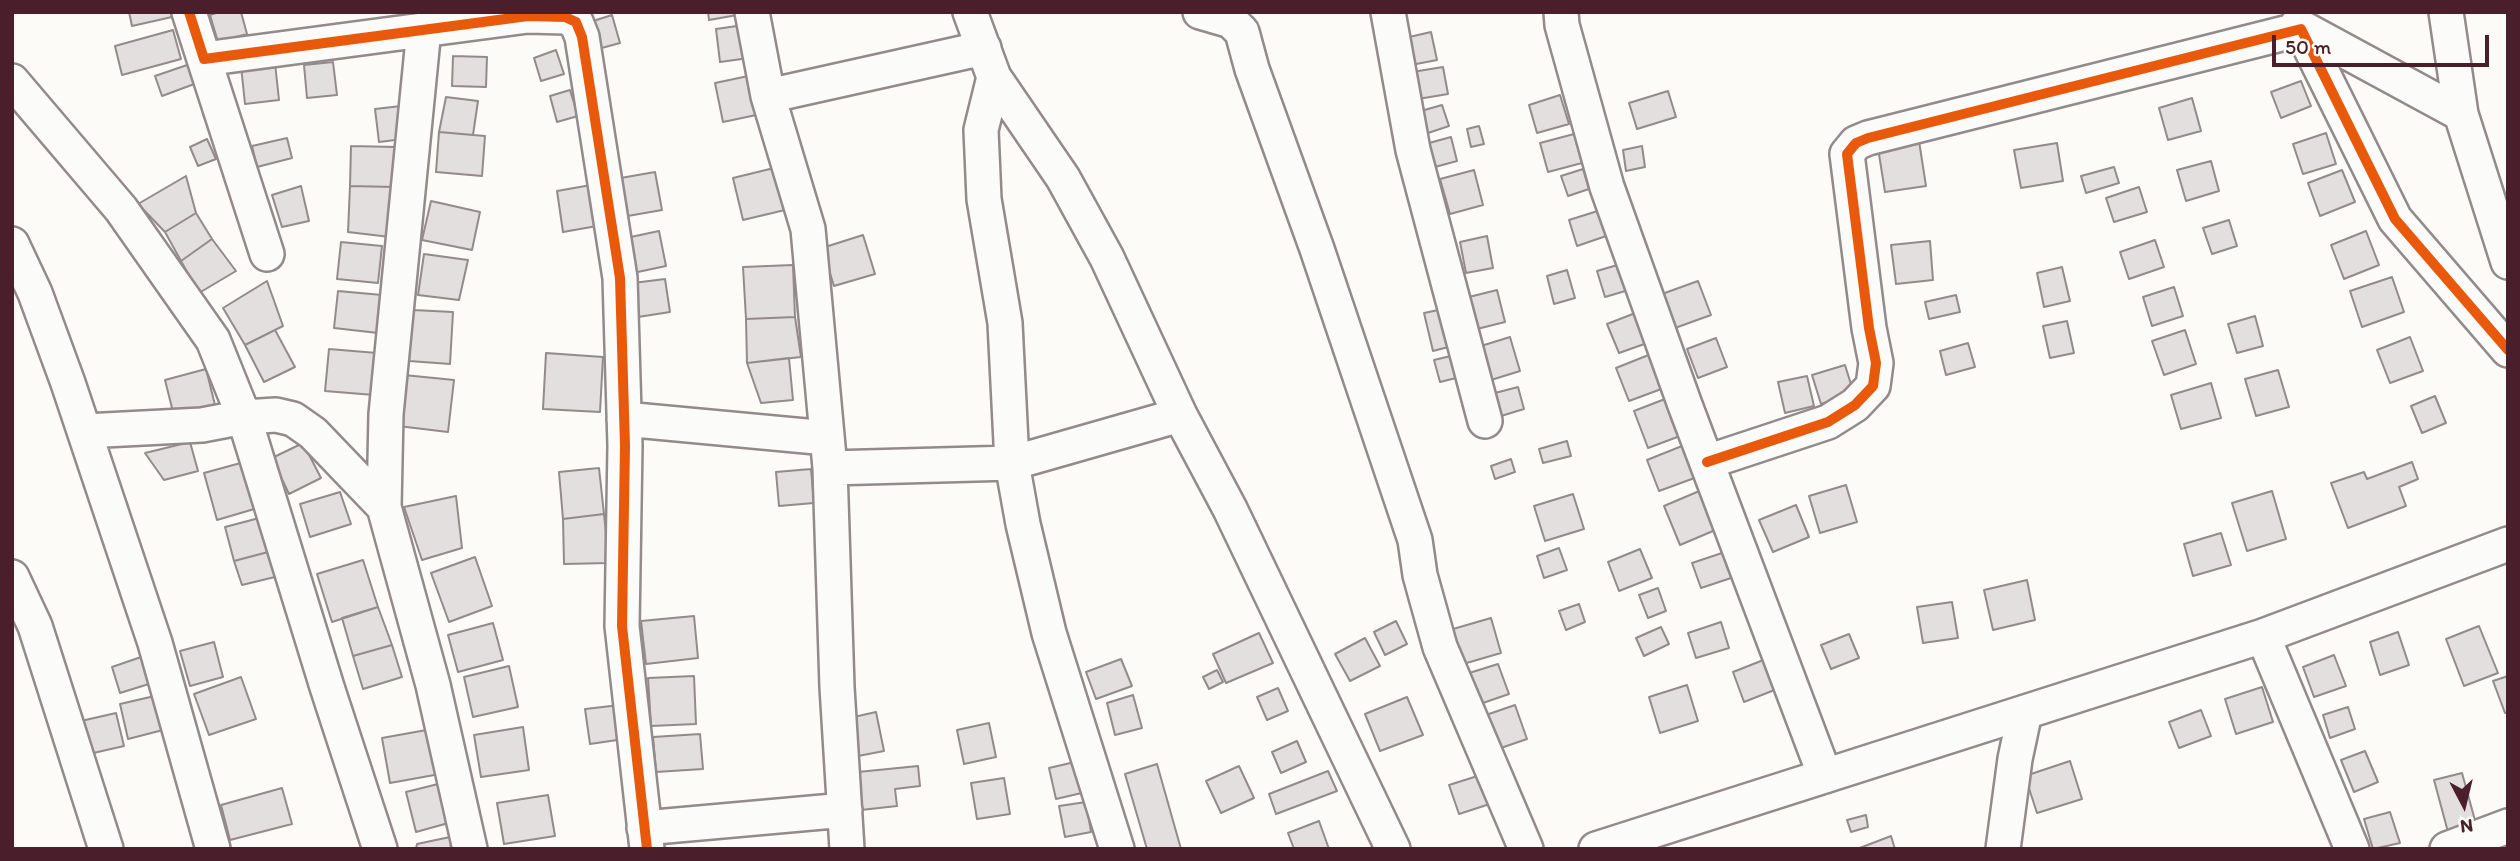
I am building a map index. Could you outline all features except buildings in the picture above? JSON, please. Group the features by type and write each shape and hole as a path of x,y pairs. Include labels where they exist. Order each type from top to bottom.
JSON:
{"street":[{"path":"189,12 267,254"},
{"path":"752,12 768,96 808,229 829,453 837,687 847,849"},
{"path":"970,12 989,62 1063,178 1107,258 1180,415 1230,509 1393,849"},
{"path":"1200,12 1231,21 1242,32 1252,69 1317,249 1415,540 1420,575 1440,647 1526,849"},
{"path":"1388,12 1413,150 1485,421"},
{"path":"1561,12 1562,25 1608,187 1707,463 1825,776"},
{"path":"2446,12 2460,114 2508,262"},
{"path":"204,59 528,16 565,17 576,22 582,37 620,278 624,419 622,626 645,838 845,810"},
{"path":"1707,463 1828,422 1855,405 1873,386 1876,363 1869,328 1847,154 1856,143 2290,20 2460,114"},
{"path":"2290,20 2395,219 2508,351"},
{"path":"424,29 386,414 384,507 433,685 470,849"},
{"path":"768,96 989,62"},
{"path":"989,62 981,130 985,199 1005,323 1012,463 1023,524 1049,632 1117,849"},
{"path":"12,81 121,209 213,340 244,417 380,849"},
{"path":"12,244 36,293 156,643 213,849"},
{"path":"85,431 202,425 244,417 276,415 293,419 313,433 384,507"},
{"path":"624,419 829,453 1012,463 1180,415"},
{"path":"1596,849 2263,636 2508,544"},
{"path":"12,577 35,625 106,849"},
{"path":"2263,636 2352,849"},
{"path":"2003,849 2015,759 2025,712"},
{"path":"2447,849 2508,826"}],"cycle path":[{"path":"189,12 204,59 528,16 565,17 576,22 582,37 620,278 625,446 622,626 647,849"},
{"path":"1707,462 1828,422 1855,405 1873,386 1876,363 1869,328 1847,154 1856,143 2301,29 2395,219 2508,350"}]}
